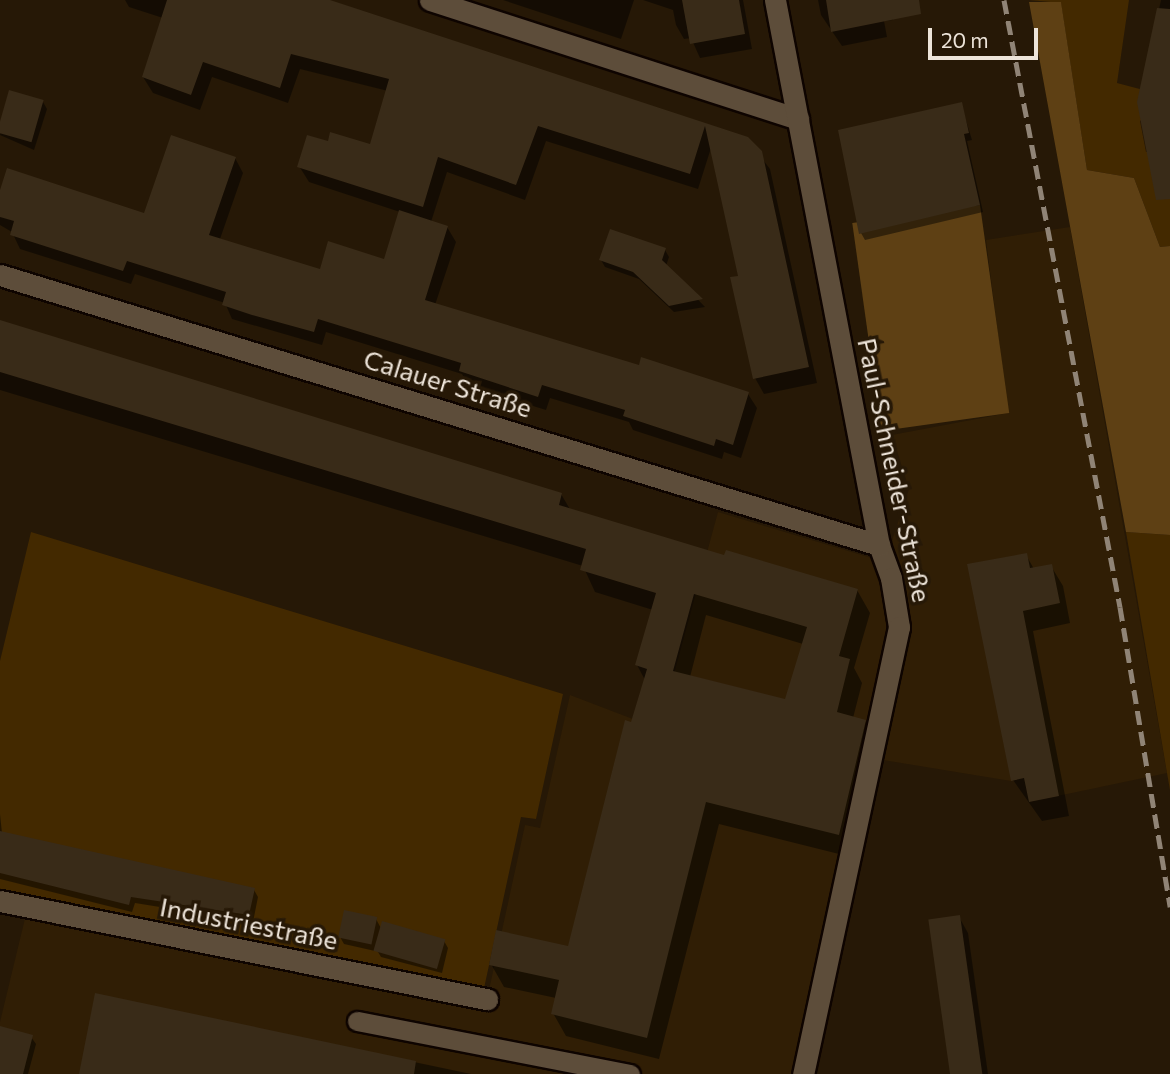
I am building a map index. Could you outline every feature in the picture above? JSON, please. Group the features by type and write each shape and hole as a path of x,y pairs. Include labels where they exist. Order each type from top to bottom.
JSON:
{"street":[{"path":"430,0 798,119"},
{"name":"Paul-Schneider-Straße","path":"775,0 878,545 891,578 899,627 803,1074"},
{"name":"Calauer Straße","path":"0,275 878,545"},
{"name":"Industriestraße","path":"0,901 487,999"}],"lane":[{"path":"357,1021 630,1074"}],"shaded area":[{"path":"1029,0 1129,0 1117,83 1170,97 1140,121 1146,152 1170,148 1170,246 1160,247 1134,178 1087,170 1061,3"},
{"path":"1029,2 1061,2 1087,170 1134,178 1160,247 1170,246 1170,535 1126,532"},
{"path":"980,205 1009,413 881,431 852,223"},
{"path":"1070,227 1167,773 1029,802 1024,778 1011,781 871,758 803,1074 0,1074 0,1022 28,906 487,999 525,825 540,828 570,695 659,729 718,512 885,562 909,489 892,435 1008,413 986,240"},
{"path":"31,532 563,694 536,819 521,817 483,993 0,890 0,661"},
{"path":"1126,532 1170,535 1170,790 1167,773"}],"building":[{"path":"167,0 330,0 748,137 762,151 809,367 753,379 730,277 738,276 705,126 690,174 538,126 516,185 438,157 423,207 297,167 307,135 328,141 330,132 370,144 389,79 291,54 280,88 203,62 191,95 142,77"},
{"path":"682,0 739,0 745,34 690,44"},
{"path":"826,0 919,0 921,14 831,32"},
{"path":"1157,8 1170,9 1170,199 1156,200 1137,102"},
{"path":"9,90 44,100 31,142 0,133 0,121"},
{"path":"962,102 969,133 964,134 980,205 859,234 838,130"},
{"path":"171,135 236,157 209,235 320,269 328,241 384,259 399,210 448,226 425,300 639,365 641,357 749,392 733,445 716,439 714,446 623,416 625,410 542,385 538,397 459,371 461,363 318,319 314,332 252,315 222,305 226,292 127,261 123,271 10,235 14,221 0,217 0,190 7,168 144,213"},
{"path":"610,229 666,248 662,260 703,299 669,306 633,272 599,260"},
{"path":"0,320 562,493 559,505 724,555 726,550 858,589 839,656 850,659 837,712 866,720 839,835 706,802 647,1038 551,1014 559,980 489,965 496,930 568,946 625,720 631,722 647,669 635,665 656,593 580,570 586,549 0,372","holes":["694,594 807,627 785,699 673,671"]},
{"path":"1027,553 1030,568 1052,564 1060,603 1023,611 1059,796 1029,802 1024,778 1011,781 967,564"},
{"path":"0,831 255,888 249,915 131,897 129,905 0,873"},
{"path":"344,910 377,917 371,944 338,937"},
{"path":"960,915 982,1074 950,1074 928,919"},
{"path":"382,921 445,939 437,969 373,951"},
{"path":"95,993 416,1061 414,1074 79,1074"},
{"path":"0,1026 33,1035 23,1074 0,1074"}],"railway":[{"path":"1004,0 1120,607 1170,907"}]}
